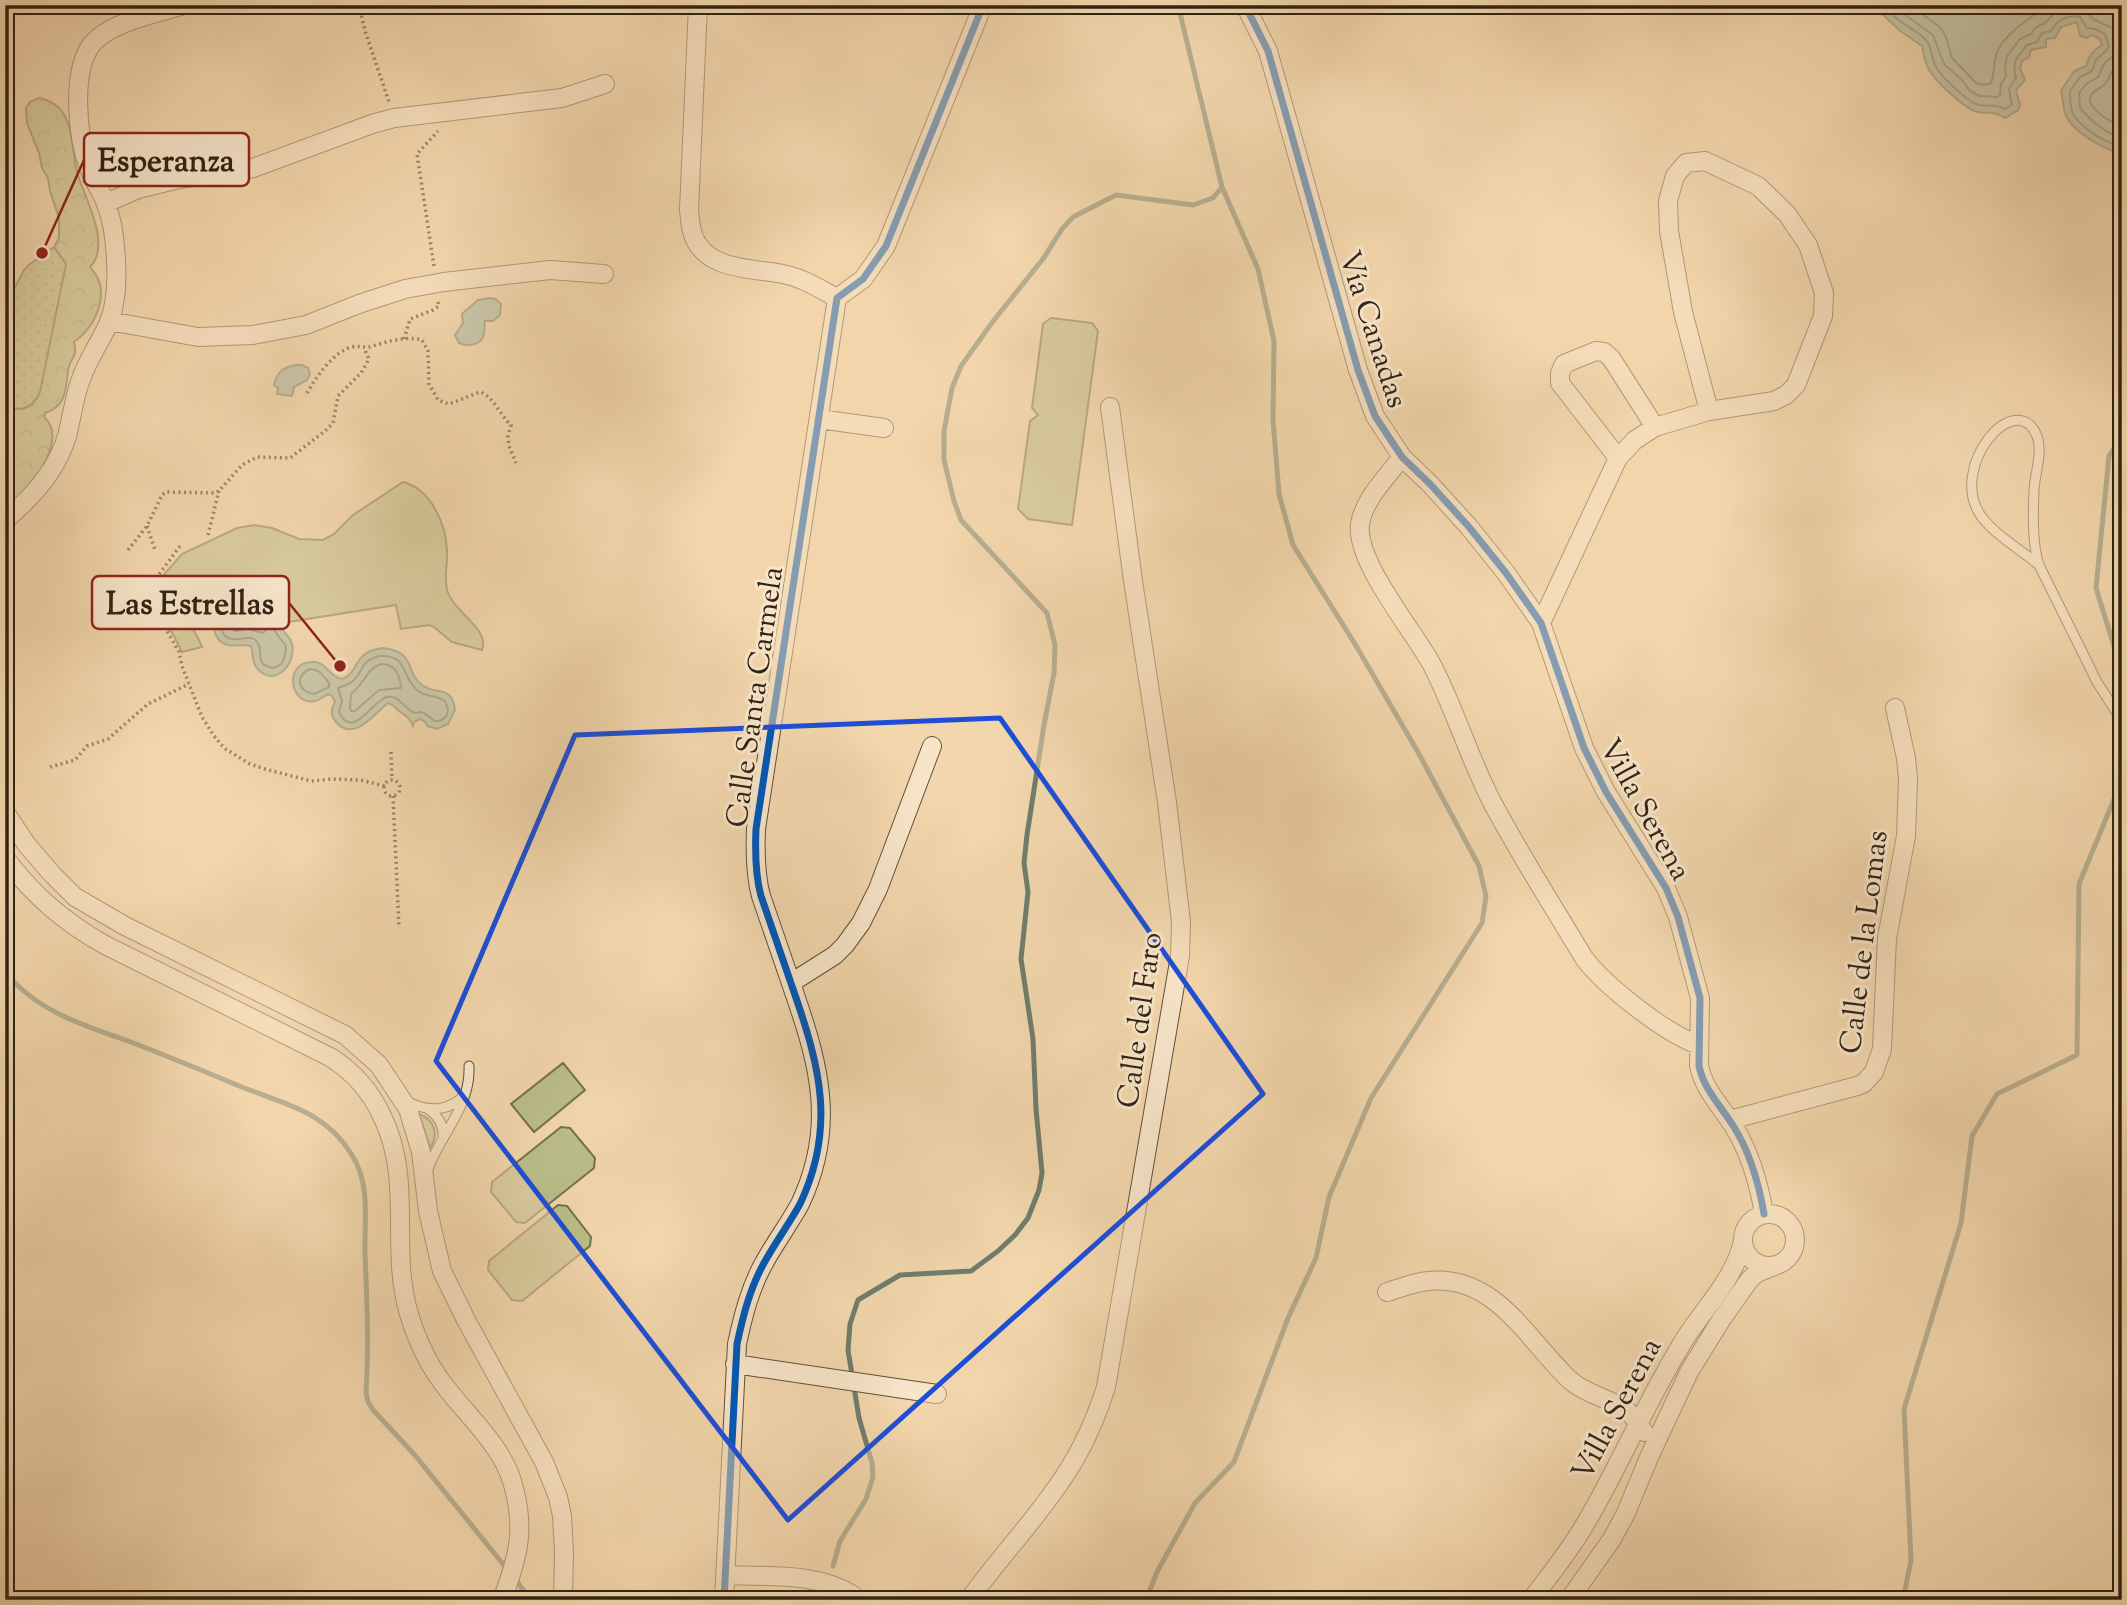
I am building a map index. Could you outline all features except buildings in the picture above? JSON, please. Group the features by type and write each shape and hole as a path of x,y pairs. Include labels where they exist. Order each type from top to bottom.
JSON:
{"street":[{"path":"5,520 29,499 59,456 83,374 109,321 113,304 116,258 114,234 106,203 89,167 81,134 80,71 92,44 103,33 184,5"},
{"path":"698,5 689,210 695,240 706,253 720,262 794,277 837,298 863,279 886,246 983,5"},
{"name":"Vía Canadas","path":"1245,5 1268,51 1366,394 1375,416 1402,457 1469,527 1541,623"},
{"path":"106,203 138,189 179,178 253,168 394,118 562,98 605,84"},
{"path":"1541,623 1618,458 1635,440 1655,427 1709,411 1774,401 1786,395 1796,385 1823,316 1824,293 1808,245 1787,214 1758,186 1705,161 1686,163 1675,176 1668,201 1669,231 1683,312 1709,411"},
{"path":"109,321 198,337 253,335 306,326 359,304 405,289 437,283 550,270 604,274"},
{"name":"Calle Santa Carmela","path":"725,1600 735,1364 740,1327 750,1294 765,1261 800,1203 814,1166 820,1138 820,1087 808,1034 757,882 755,850 837,298"},
{"path":"1618,458 1560,383 1564,364 1596,351 1604,352 1617,366 1655,427"},
{"name":"Calle del Faro","path":"969,1600 1065,1475 1083,1443 1106,1387 1180,957 1181,922 1167,802 1110,407"},
{"path":"819,419 884,428"},
{"path":"1402,457 1366,504 1360,525 1361,545 1386,596 1428,659 1491,800 1584,958 1599,976 1673,1034 1699,1045"},
{"name":"Villa Serena","path":"1541,623 1584,748 1606,792 1666,888 1678,917 1700,998 1700,1075 1730,1120 1747,1153 1764,1214"},
{"name":"Calle de la Lomas","path":"1730,1120 1857,1086 1870,1077 1877,1066 1883,1038 1888,930 1903,859 1907,811 1906,758 1895,708"},
{"path":"791,983 835,954 867,914 932,746"},
{"path":"5,812 27,845 75,897 125,926 331,1027 358,1045 379,1065 399,1093 417,1132 435,1245 450,1291 544,1462 558,1497 564,1552 563,1600"},
{"path":"5,858 40,898 77,929 320,1051 352,1072 367,1089 386,1124 397,1157 400,1175 401,1270 405,1299 413,1326 440,1379 498,1452 511,1479 521,1527 518,1554 502,1600"},
{"path":"264,1024 276,1000"},
{"name":"Villa Serena","path":"1531,1600 1569,1551 1588,1520 1686,1337 1734,1268 1744,1232 1749,1224 1764,1214 1778,1215 1792,1227 1795,1236 1792,1254 1785,1261 1757,1273 1750,1279 1721,1320 1689,1372 1612,1539 1569,1600"},
{"path":"1743,1241 1745,1250 1754,1261 1768,1266 1777,1265"},
{"path":"1387,1292 1438,1280 1458,1283 1478,1291 1504,1307 1571,1381 1629,1412 1649,1443 1650,1455"},
{"path":"735,1364 937,1394"},
{"path":"726,1576 817,1580 840,1587 853,1595"}],"lane":[{"path":"2039,565 1993,529 1973,499 1972,471 1980,452 1994,432 2008,421 2027,424 2038,439 2034,491 2035,549 2039,565 2097,682 2122,721"},
{"path":"425,1185 429,1165 451,1122 460,1111 467,1091 469,1066"},
{"path":"424,1108 441,1110 452,1106 467,1091"},
{"path":"399,1093 410,1103 436,1115 443,1135 441,1144"}],"path":[{"path":"359,5 394,118"},
{"path":"404,339 410,319 439,306 416,154 434,137 446,113"},
{"path":"307,393 316,377 350,347 364,348 414,338 422,340 428,351 429,384 438,400 449,404 484,392 511,425 509,446 516,463"},
{"path":"208,535 219,491 242,465 257,457 290,458 333,423 338,396 361,373 369,359 364,348"},
{"path":"128,550 147,526 166,492 219,491"},
{"path":"147,526 155,550"},
{"path":"180,546 157,577 150,601 179,652 181,666 202,717 224,748 250,764 311,781 360,780 385,786"},
{"path":"50,767 75,760 87,746 108,739 148,704 189,684"},
{"path":"391,752 392,780"},
{"path":"392,780 399,783 401,789 393,796 386,793 385,786 392,780"},
{"path":"393,796 399,928"}],"highlighted area":[{"path":"1000,718 1263,1094 788,1520 436,1061 575,735"}],"green space":[{"path":"39,98 57,106 68,123 78,175 98,235 96,258 90,267 97,276 101,297 95,318 74,342 74,355 69,366 64,396 58,406 45,413 44,417 51,427 49,452 35,478 8,507 5,506 5,405 23,409 33,404 66,264 54,247 59,238 59,218 48,178 27,123 26,108 30,102"},
{"path":"54,247 66,264 40,392 26,408 16,409 5,405 5,289 15,287 24,270"},
{"path":"1051,318 1092,323 1098,331 1072,525 1028,519 1018,509 1030,421 1038,415 1032,408 1043,324"},
{"path":"403,482 422,492 440,519 446,541 448,593 477,628 483,642 482,650 452,642 429,625 401,629 396,605 288,622 285,611 273,593 237,603 221,589 212,587 193,588 186,596 183,610 202,647 182,652 159,614 154,597 160,579 182,554 237,528 254,525 272,528 299,539 323,540 334,534 353,515"},
{"path":"563,1063 585,1090 534,1132 511,1104"},
{"path":"419,1114 429,1120 434,1128 430,1148"},
{"path":"561,1127 570,1128 595,1158 594,1168 525,1223 516,1222 491,1192 492,1182"},
{"path":"558,1205 567,1206 591,1237 590,1246 522,1301 512,1300 488,1270 489,1261"}],"water":[{"path":"1880,5 2122,5 2122,154 2081,133 2065,113 2061,91 2074,71 2086,66 2088,59 2102,45 2100,39 2092,35 2087,38 2080,36 2077,22 2061,27 2055,38 2046,39 2046,47 2031,50 2029,57 2022,61 2020,68 2025,80 2016,90 2020,106 2005,118 1994,113 1973,110 1953,96 1929,70 1922,46 1899,30 1877,9"},
{"path":"490,298 501,304 500,315 493,321 485,321 481,340 471,345 459,343 455,335 463,323 462,314 478,300"},
{"path":"296,365 308,368 310,374 307,380 294,387 292,396 277,394 278,388 274,385 279,373"},
{"path":"212,589 238,606 261,600 270,601 275,606 293,652 291,660 282,672 269,676 262,673 255,665 251,646 230,645 218,639 209,620 197,605 201,594"},
{"path":"383,648 394,650 406,658 422,685 451,697 455,710 448,724 437,729 427,726 420,719 414,722 413,726 406,716 388,703 357,728 343,728 334,719 332,712 335,702 332,696 328,694 318,700 309,701 296,693 293,678 302,665 316,662 334,676 343,679 366,653"}],"waterway":[{"path":"1146,1600 1157,1572 1195,1503 1234,1462 1288,1318 1316,1258 1329,1197 1371,1098 1482,923 1486,896 1479,866 1419,754 1293,545 1279,494 1273,420 1274,341 1258,269 1222,187 1178,5"},
{"path":"833,1566 840,1541 866,1499 873,1477 872,1463 859,1418 848,1350 850,1324 858,1300 900,1275 971,1271 998,1251 1028,1218 1039,1190 1042,1173 1033,1039 1021,959 1028,892 1024,863 1027,835 1054,673 1055,645 1047,613 961,520 944,460 944,431 952,388 961,366 1073,217 1116,195 1193,205 1213,198 1222,187"},
{"path":"2122,437 2109,456 2096,588 2122,672"},
{"path":"1903,1600 1911,1560 1904,1409 1961,1223 1972,1136 1997,1094 2077,1055 2079,884 2122,780"},
{"path":"5,972 31,997 61,1015 286,1103 329,1127 341,1140 358,1167 364,1191 368,1402 507,1569"},
{"path":"514,1577 530,1600"}],"cycle path":[{"path":"724,1600 737,1344 755,1282 800,1204 811,1176 821,1123 817,1072 811,1046 759,888 756,829 837,298 863,279 886,246 983,5"},
{"path":"1245,5 1268,51 1358,370 1375,416 1402,457 1469,527 1541,623 1584,748 1606,792 1666,888 1678,917 1700,998 1701,1075 1745,1147 1757,1180 1764,1214"}],"place":[{"name":"Esperanza","path":"42,253"},
{"name":"Las Estrellas","path":"340,666"}]}
